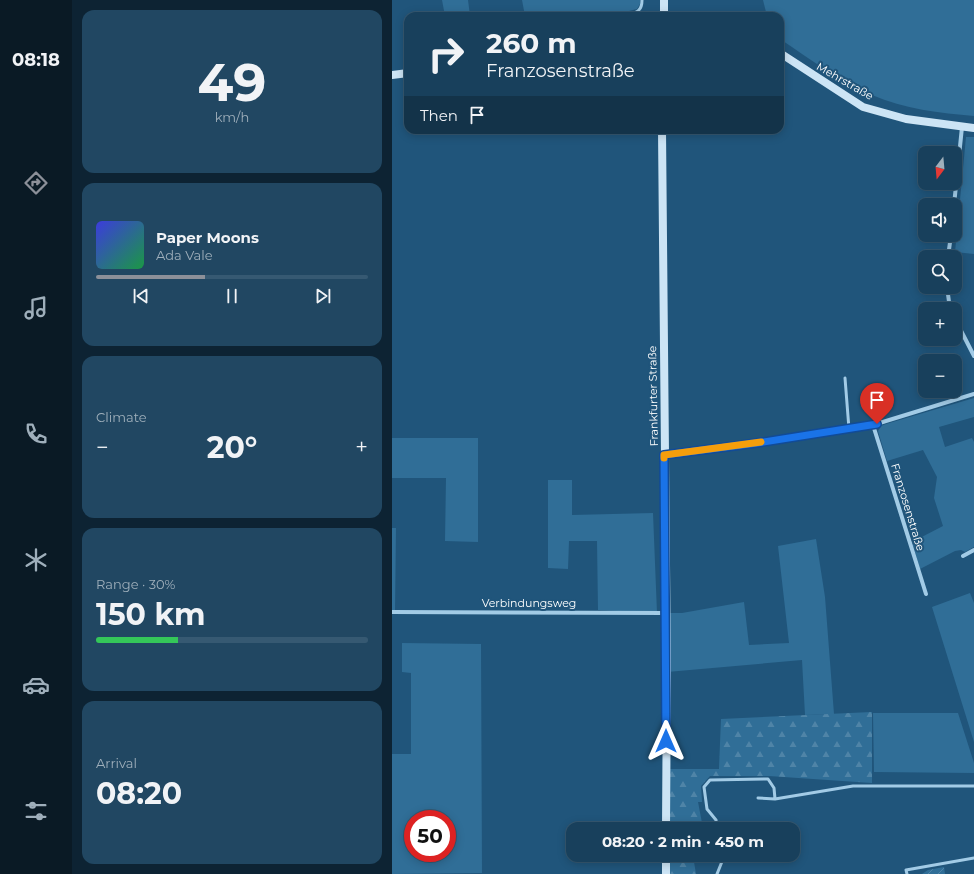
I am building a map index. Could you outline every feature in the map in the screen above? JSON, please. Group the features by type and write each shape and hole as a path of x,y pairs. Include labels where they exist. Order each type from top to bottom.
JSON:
{"main road":[{"path":"664,0 664,12"},
{"name":"Mehrstraße","path":"784,56 863,106 906,119 974,128"},
{"path":"392,75 404,73"},
{"name":"Frankfurter Straße","path":"662,134 666,822"},
{"path":"666,862 666,874"}],"street":[{"path":"955,198 962,127"},
{"path":"962,333 974,356"},
{"path":"664,455 873,426 974,394"},
{"name":"Franzosenstraße","path":"873,426 926,594"},
{"path":"964,556 974,550"},
{"name":"Verbindungsweg","path":"392,612 665,613"}],"lane":[{"path":"638,12 642,6 642,0"},
{"path":"845,378 849,429"},
{"path":"716,822 707,809 704,787 710,780 768,780 774,788 775,799"},
{"path":"758,798 775,799 853,786 974,786"},
{"path":"907,874 906,870 974,858"},
{"path":"717,874 722,862"}],"green space":[{"path":"442,0 468,0 470,12 444,12"},
{"path":"522,0 640,0 640,4 637,9 625,12 524,12"},
{"path":"763,0 974,0 974,116 935,112 897,104 872,95 848,83 784,42 784,12 766,12"},
{"path":"966,137 974,137 974,254 962,253 962,250 955,250 956,242 962,242 962,198 960,198"},
{"path":"974,398 974,417 939,427 945,447 972,438 974,442 974,547 965,552 961,550 955,551 920,569 912,542 943,526 934,498 937,477 923,450 887,461 878,431 881,426 886,424"},
{"path":"392,438 478,438 478,542 445,541 446,478 392,478"},
{"path":"548,480 572,480 572,515 653,513 657,613 598,610 597,541 569,541 568,569 548,568"},
{"path":"392,528 396,528 395,612 392,612"},
{"path":"816,539 825,597 834,714 805,715 802,660 667,672 665,613 682,613 744,602 749,645 789,643 778,546"},
{"path":"970,593 974,603 974,742 932,607"},
{"path":"402,643 481,644 482,873 392,874 392,754 411,754 411,673 402,672"},
{"path":"872,712 872,783 769,776 710,776 701,786 702,802 698,802 702,822 666,822 666,769 719,769 721,719"},
{"path":"873,713 958,713 974,763 974,773 874,772"},
{"path":"666,862 694,862 696,874 666,874"},
{"path":"944,867 945,874 922,874 928,870"}],"slow traffic":[{"path":"664,458 664,455 761,442"}],"route":[{"path":"666,741 667,672 664,455 757,443 873,426 877,424"}]}
